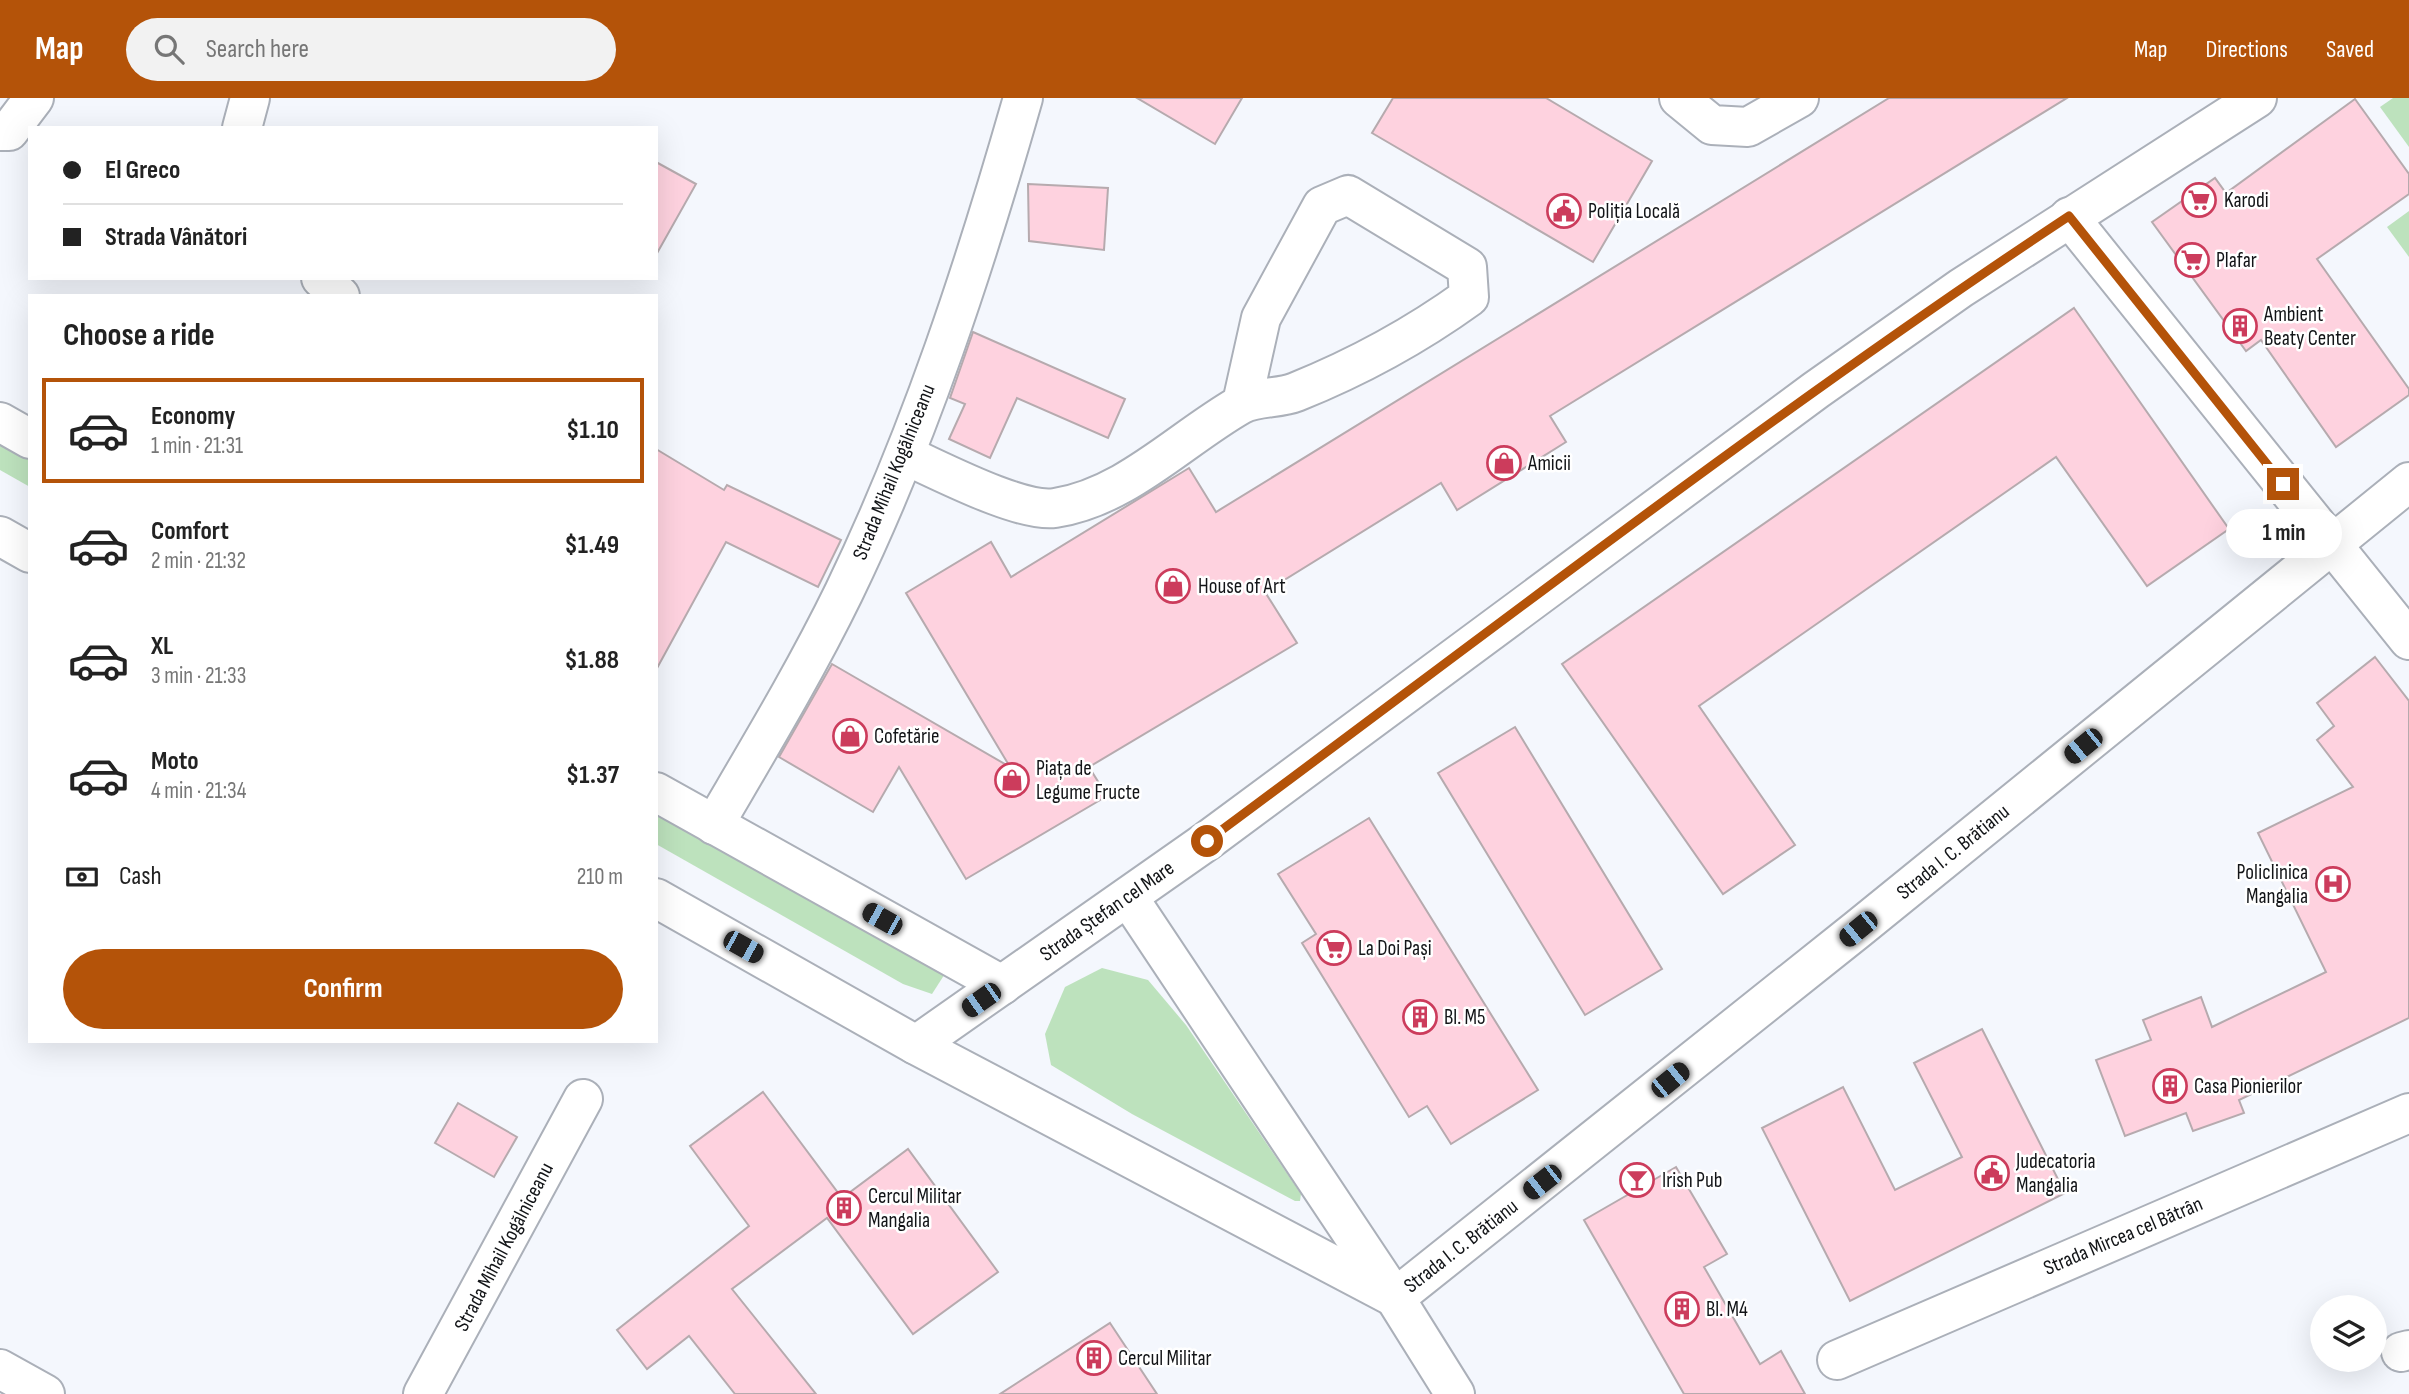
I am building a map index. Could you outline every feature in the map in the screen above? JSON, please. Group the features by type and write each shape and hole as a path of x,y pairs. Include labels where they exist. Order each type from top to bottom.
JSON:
{"street":[{"path":"0,131 9,131 34,98"},
{"path":"243,126 250,98"},
{"name":"Strada Mihail Kogălniceanu","path":"714,825 813,652 844,592 905,455 978,244 1023,98"},
{"path":"1679,98 1712,125 1748,127 1799,98"},
{"name":"Strada Ștefan cel Mare","path":"916,1045 1128,897 1816,390 2069,216 2257,98"},
{"path":"905,455 1009,500 1052,509 1094,498 1159,461 1242,403 1290,395 1354,369 1434,322 1469,297 1467,267 1348,195 1322,206 1261,318 1242,403"},
{"path":"2069,216 2409,640"},
{"path":"323,280 338,294"},
{"path":"0,422 28,438"},
{"name":"Strada I. C. Brătianu","path":"1395,1298 1827,954 2409,482"},
{"path":"0,536 28,551"},
{"path":"658,793 1002,985"},
{"path":"1128,897 1395,1298 1455,1394"},
{"path":"658,899 916,1045 1395,1298"},
{"name":"Strada Mihail Kogălniceanu","path":"423,1394 583,1099"},
{"name":"Strada Mircea cel Bătrân","path":"1837,1360 2409,1113"},
{"path":"0,1369 45,1394"}],"green space":[{"path":"2393,98 2409,98 2409,147 2380,107"},
{"path":"2409,211 2409,257 2387,227"},
{"path":"0,431 28,446 28,486 0,470"},
{"path":"658,801 948,969 932,994 903,984 658,845"},
{"path":"1102,968 1148,980 1186,1025 1301,1194 1300,1201 1295,1201 1132,1114 1051,1065 1045,1034 1065,987"}],"building":[{"path":"1137,98 1242,98 1215,144"},
{"name":"Poliția Locală","path":"1393,98 1546,98 1652,161 1593,262 1372,133"},
{"path":"1889,98 2067,98 1550,416 1566,442 1457,510 1441,483 1265,592 1297,643 1089,767 1107,796 966,879 899,767 873,812 779,757 832,664 1010,767 906,593 991,542 1011,577 1189,468 1216,512"},
{"path":"2355,99 2409,174 2409,194 2317,259 2409,389 2409,395 2336,447 2261,340 2246,351 2152,222 2215,178 2226,193"},
{"path":"658,163 696,184 658,251"},
{"path":"1028,184 1108,188 1104,250 1029,241"},
{"path":"2074,308 2229,529 2147,586 2056,457 1699,706 1795,845 1723,894 1562,664"},
{"path":"973,332 1125,399 1108,438 1017,398 990,458 949,439 965,404 950,398"},
{"path":"658,450 724,490 727,485 841,540 818,587 726,542 658,666"},
{"path":"2375,657 2409,701 2409,1018 2239,1100 2244,1113 2193,1131 2186,1113 2125,1136 2096,1060 2151,1040 2143,1020 2201,997 2212,1027 2326,972 2258,833 2353,787 2317,740 2334,726 2317,703"},
{"path":"1515,727 1662,969 1585,1015 1438,773"},
{"name":"Bl. M5","path":"1369,818 1538,1090 1451,1144 1427,1106 1409,1117 1302,943 1316,934 1278,874"},
{"name":"Judecatoria Mangalia","path":"1982,1029 2065,1193 1850,1301 1762,1128 1843,1087 1895,1190 1962,1157 1914,1063"},
{"name":"Cercul Militar Mangalia","path":"763,1092 842,1198 908,1149 998,1272 913,1334 827,1218 732,1289 816,1394 735,1394 689,1336 647,1369 617,1330 749,1226 690,1146"},
{"path":"458,1103 517,1137 494,1177 435,1143"},
{"name":"Bl. M4","path":"1676,1167 1727,1254 1704,1267 1760,1364 1781,1351 1805,1394 1684,1394 1584,1220"},
{"name":"Cercul Militar","path":"1110,1323 1157,1394 1000,1394"}],"place":[{"name":"Karodi","path":"2199,200"},
{"name":"Poliția Locală","path":"1564,211"},
{"name":"Plafar","path":"2192,260"},
{"name":"Ambient Beaty Center","path":"2240,326"},
{"name":"Amicii","path":"1504,463"},
{"name":"House of Art","path":"1173,586"},
{"name":"Cofetărie","path":"850,736"},
{"name":"Piața de Legume Fructe","path":"1012,780"},
{"name":"Policlinica Mangalia","path":"2333,884"},
{"name":"La Doi Pași","path":"1334,948"},
{"name":"Bl. M5","path":"1420,1017"},
{"name":"Casa Pionierilor","path":"2170,1086"},
{"name":"Judecatoria Mangalia","path":"1992,1173"},
{"name":"Irish Pub","path":"1637,1180"},
{"name":"Cercul Militar Mangalia","path":"844,1208"},
{"name":"Bl. M4","path":"1682,1309"},
{"name":"Cercul Militar","path":"1094,1358"}],"route":[{"path":"1207,841 1816,390 2069,216 2283,484"}]}
